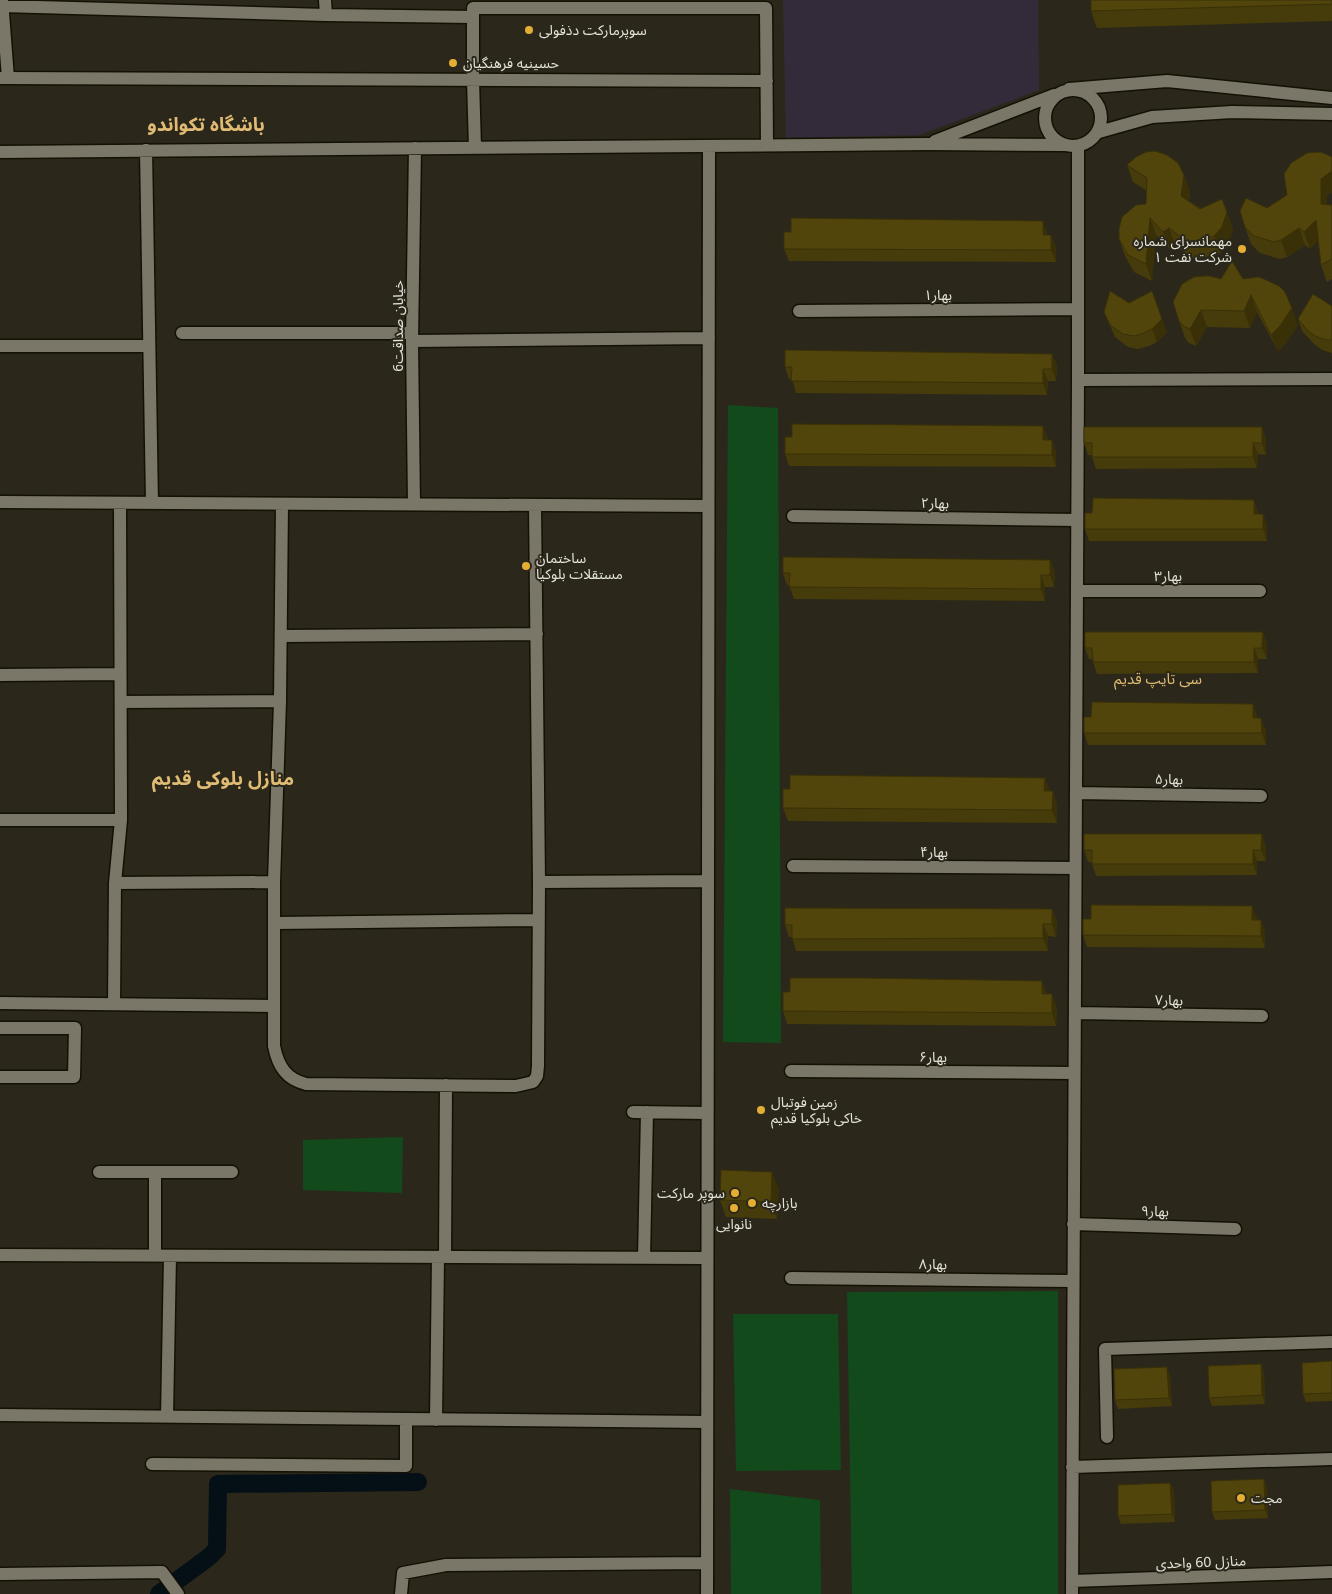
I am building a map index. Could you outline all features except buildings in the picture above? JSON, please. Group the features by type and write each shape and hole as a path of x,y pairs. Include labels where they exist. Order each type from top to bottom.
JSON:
{"street":[{"path":"325,0 326,16"},
{"path":"766,81 4,78 2,4 326,16 473,8 766,8 767,145"},
{"path":"473,8 475,148"},
{"path":"928,144 1063,92 1167,81 1332,98"},
{"path":"1072,146 1054,139 1046,128 1044,116 1048,103 1063,92 1082,90 1093,96 1100,107 1102,119 1099,132"},
{"path":"0,152 928,144 1072,146 1090,141 1099,132 1152,117 1232,112 1332,114"},
{"path":"707,1594 709,146"},
{"path":"1072,146 1078,309 1072,1594"},
{"name":"خیابان صداقت6","path":"414,504 412,337 415,148"},
{"path":"146,150 152,503"},
{"name":"بهار۱","path":"799,311 1078,309"},
{"path":"182,333 412,337 709,338"},
{"path":"0,346 149,346"},
{"path":"1078,380 1332,379"},
{"path":"0,502 708,506"},
{"path":"114,1004 116,883 121,820 120,503"},
{"path":"282,504 280,701 274,882 273,1006 274,1046 277,1060 285,1073 296,1082 306,1084 516,1086 534,1082 538,1066 539,882 535,505"},
{"name":"بهار۲","path":"793,516 1077,520"},
{"name":"بهار۳","path":"1077,591 1260,591"},
{"path":"281,636 536,634"},
{"path":"0,675 120,674"},
{"path":"120,702 280,701"},
{"name":"بهار۵","path":"1076,793 1261,796"},
{"path":"0,820 121,820"},
{"name":"بهار۴","path":"793,866 1075,868"},
{"path":"539,882 708,881"},
{"path":"116,883 274,882"},
{"path":"274,923 538,920"},
{"path":"0,1003 273,1006"},
{"name":"بهار۷","path":"1074,1013 1262,1016"},
{"path":"0,1028 75,1028 75,1038 74,1077 0,1077"},
{"name":"بهار۶","path":"791,1071 1074,1072"},
{"path":"436,1420 446,1085"},
{"path":"633,1112 708,1113"},
{"path":"644,1258 647,1112"},
{"path":"99,1172 232,1172"},
{"path":"155,1172 155,1256"},
{"name":"بهار۹","path":"1074,1224 1235,1228"},
{"path":"0,1255 707,1258"},
{"path":"166,1417 170,1256"},
{"name":"بهار۸","path":"791,1278 1073,1281"},
{"path":"1107,1437 1105,1349 1332,1342"},
{"path":"0,1415 707,1422"},
{"path":"152,1464 406,1466 406,1419"},
{"path":"1072,1467 1332,1459"},
{"path":"401,1594 403,1573 446,1565 707,1563"},
{"path":"0,1574 162,1572 178,1594"},
{"name":"منازل 60 واحدی","path":"1072,1581 1332,1572"}],"shaded area":[{"path":"783,0 1038,0 1039,90 919,135 786,138"}],"green space":[{"path":"728,405 778,408 781,1043 723,1042"},
{"path":"403,1137 402,1193 303,1190 303,1140"},
{"path":"1058,1291 1058,1594 852,1594 847,1292"},
{"path":"733,1314 838,1314 841,1470 736,1471"},
{"path":"730,1489 820,1500 821,1594 731,1594"}],"waterway":[{"path":"159,1594 217,1549 218,1484 418,1482"}],"place":[{"name":"سوپرمارکت دذفولی","path":"529,30"},
{"name":"حسینیه فرهنگیان","path":"453,63"},
{"name":"مهمانسرای شماره ۱ شرکت نفت","path":"1242,249"},
{"name":"ساختمان مستقلات بلوکیا","path":"526,566"},
{"name":"زمین فوتبال خاکی بلوکیا قدیم","path":"761,1110"},
{"name":"سوپر مارکت","path":"735,1193"},
{"name":"بازارچه","path":"752,1203"},
{"name":"نانوایی","path":"734,1208"},
{"name":"مجت","path":"1241,1498"}],"district":[{"name":"باشگاه تکواندو","path":"206,124"},
{"name":"سی تایپ قدیم","path":"1158,679"},
{"name":"منازل بلوکی قدیم","path":"223,778"}]}
